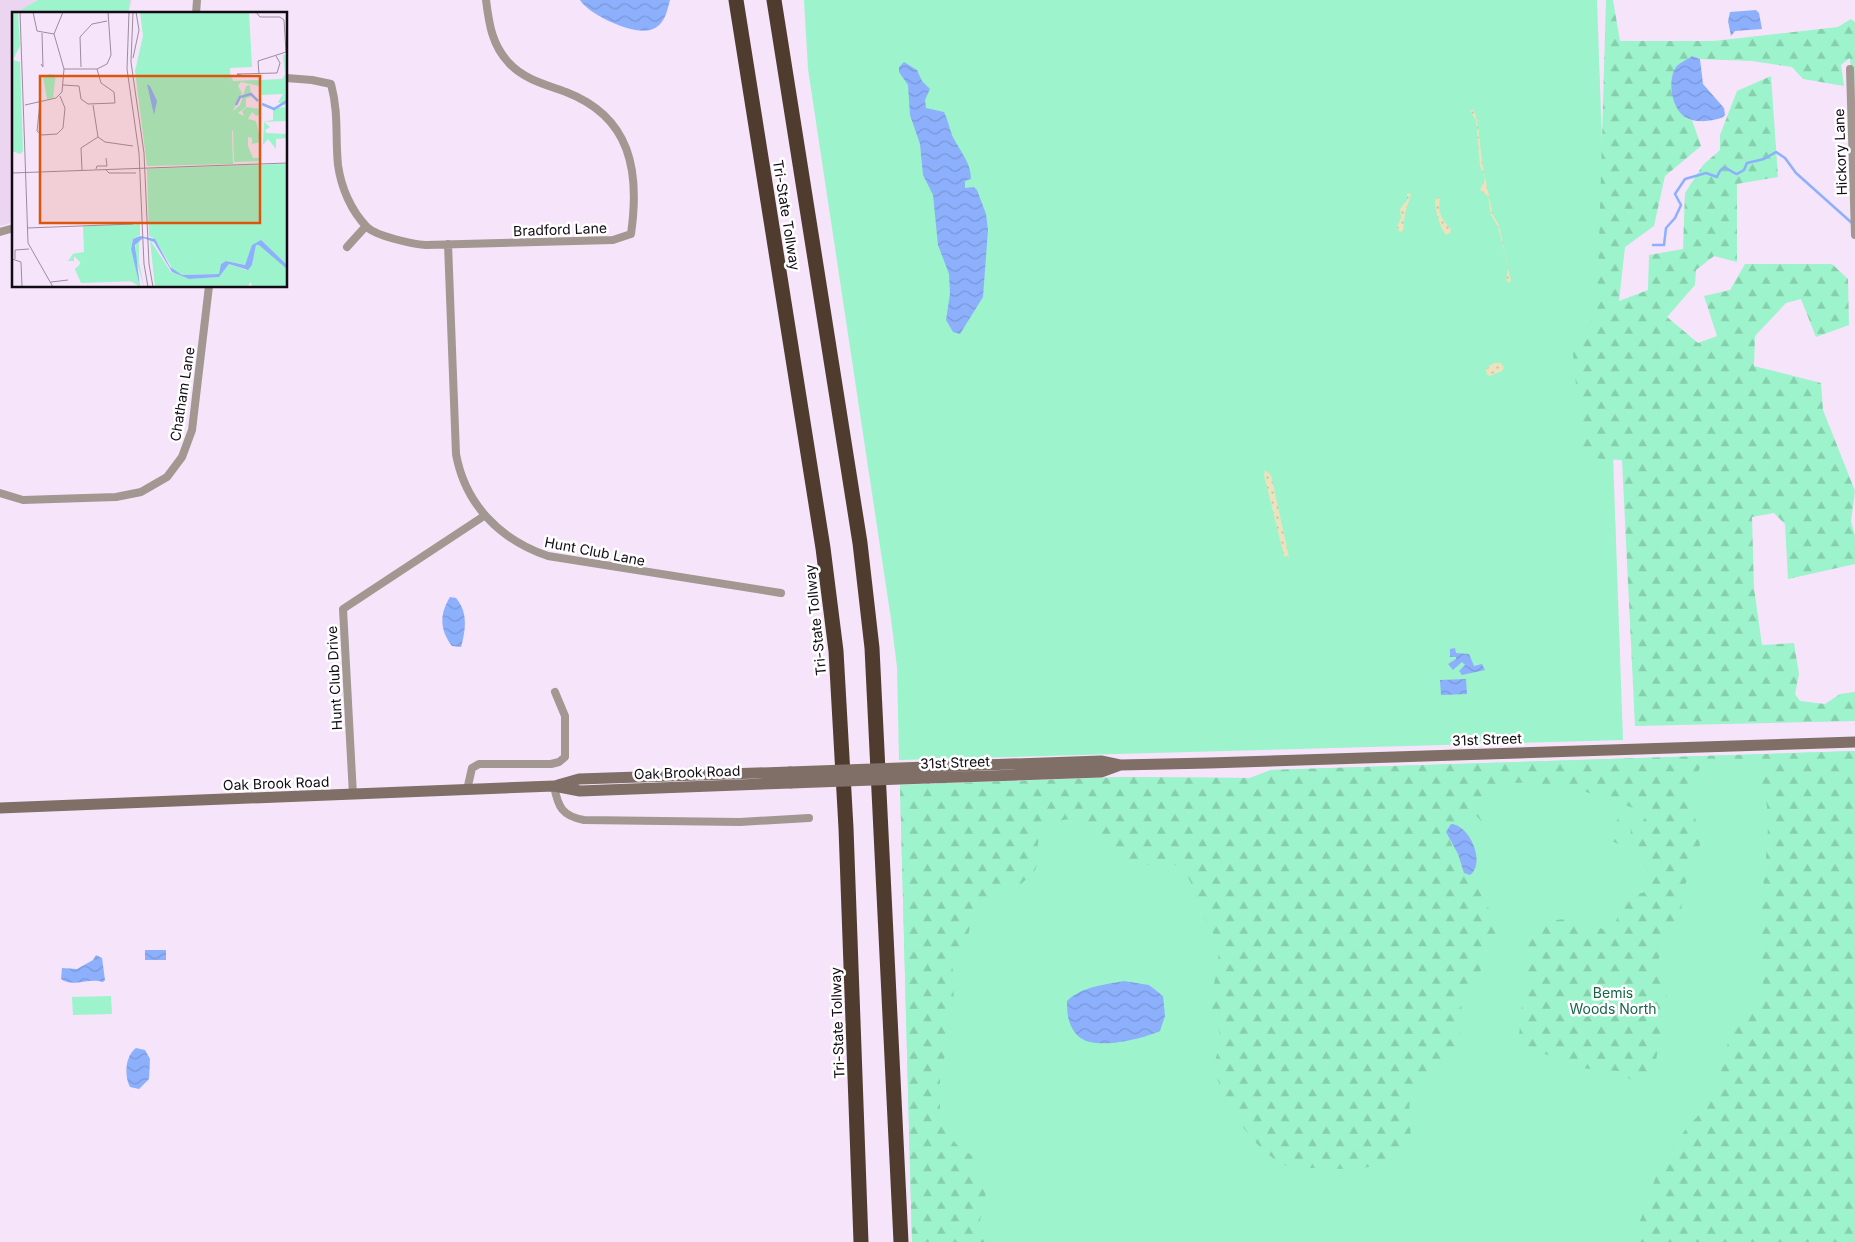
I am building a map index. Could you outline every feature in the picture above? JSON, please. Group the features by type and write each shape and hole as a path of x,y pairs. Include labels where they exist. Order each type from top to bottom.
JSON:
{"highway":[{"name":"Tri-State Tollway","path":"736,0 822,538 835,642 846,828 861,1242"},
{"name":"Tri-State Tollway","path":"774,0 860,543 872,648 901,1242"},
{"path":"781,0 786,78"}],"main road":[{"name":"31st Street","path":"790,777 927,773 1101,761 1120,765 1855,742"},
{"name":"Oak Brook Road","path":"0,808 554,786 579,780 790,777"}],"street":[{"name":"Bradford Lane","path":"366,226 400,241 418,244 613,240 632,234 634,216 632,167 620,134 606,115 591,104 530,78 510,65 493,38 486,0"},
{"name":"Hickory Lane","path":"1850,69 1855,235"},
{"path":"288,78 331,84 337,108 340,176 348,200 366,226 347,246"},
{"name":"Hunt Club Lane","path":"448,244 456,454 465,485 484,516 514,541 548,556 781,593"},
{"name":"Chatham Lane","path":"0,493 23,500 116,497 141,492 167,477 182,457 192,430 209,288"},
{"name":"Hunt Club Drive","path":"353,795 343,608 484,516"},
{"path":"467,790 472,768 479,764 551,764 559,762 565,757 565,716 555,692"},
{"path":"554,786 557,803 561,810 574,818 584,820 740,822 809,818"}],"shaded area":[{"path":"0,0 132,0 129,12 12,12 12,223 0,226"}],"green space":[{"path":"38,0 130,0 128,12 21,12 21,10"},
{"path":"804,0 1597,0 1623,740 899,760 897,667 891,619 808,69"},
{"path":"1606,0 1613,0 1620,41 1714,41 1838,27 1851,19 1855,22 1855,125 1850,58 1841,65 1844,86 1803,79 1792,67 1752,61 1700,59 1692,56 1677,66 1671,82 1673,98 1680,111 1692,120 1701,146 1665,176 1654,226 1625,247 1619,301 1648,290 1649,255 1683,249 1685,193 1703,165 1720,150 1720,135 1737,91 1771,76 1778,177 1737,184 1737,262 1714,256 1696,270 1695,285 1667,317 1698,343 1717,336 1704,296 1730,290 1745,264 1832,264 1848,279 1849,325 1816,337 1801,299 1786,303 1755,336 1754,366 1821,383 1823,410 1855,491 1851,521 1855,536 1855,564 1788,579 1785,524 1774,513 1752,517 1754,588 1762,645 1794,643 1799,674 1795,694 1800,701 1825,704 1840,694 1855,692 1855,721 1635,726 1622,460 1600,459 1582,449 1573,353 1597,311"},
{"name":"Bemis Woods North","path":"1855,751 1855,1242 912,1242 900,785 1125,777 1250,778 1271,770"},
{"path":"1855,751 1855,1236 1843,1236 1837,1242 1628,1242 1639,1224 1660,1165 1688,1126 1697,1117 1715,1086 1726,1057 1729,1034 1733,1023 1758,999 1763,990 1762,906 1768,832 1767,812 1765,794 1760,777 1751,761 1702,763 1695,779 1692,800 1700,845 1684,888 1681,912 1659,958 1659,969 1666,989 1667,1002 1652,1079 1646,1084 1636,1083 1618,1071 1579,1068 1563,1059 1518,1047 1528,941 1538,930 1557,920 1577,921 1611,932 1629,892 1639,894 1645,892 1649,880 1644,865 1632,854 1634,851 1605,838 1610,840 1615,830 1620,838 1629,837 1631,832 1629,824 1625,822 1615,825 1619,816 1641,825 1647,814 1592,794 1554,785 1535,783 1496,784 1498,804 1492,798 1483,799 1482,802 1484,811 1494,815 1499,809 1498,831 1497,825 1484,824 1471,810 1466,813 1459,826 1451,824 1446,829 1464,873 1470,875 1491,914 1496,940 1483,949 1480,974 1462,992 1459,1039 1454,1052 1450,1059 1425,1078 1414,1090 1409,1111 1411,1132 1407,1146 1403,1152 1386,1162 1376,1166 1355,1169 1290,1167 1265,1152 1253,1140 1232,1111 1218,1081 1215,1068 1215,1060 1221,1043 1211,1003 1218,963 1217,945 1191,883 1182,868 1169,864 1140,865 1126,862 1109,849 1094,832 1076,820 1066,819 1049,826 1042,832 1039,838 1037,864 1034,872 1019,886 991,895 983,900 972,917 966,942 952,953 954,1004 946,1024 945,1056 940,1071 940,1112 945,1131 959,1147 976,1158 977,1174 985,1191 986,1201 978,1227 987,1242 912,1242 900,785 1125,777 1250,778 1271,770"},
{"path":"111,996 112,1014 73,1015 72,997"}],"sand":[{"path":"1473,109 1477,119 1483,168 1493,215 1499,225 1511,281 1508,283 1506,279 1508,269 1498,227 1491,215 1488,196 1480,190 1485,178 1480,166 1476,120 1470,111"},
{"path":"1407,193 1411,194 1405,213 1403,231 1400,232 1397,227 1401,218 1400,209 1407,200"},
{"path":"1436,197 1440,199 1439,208 1441,216 1451,229 1450,233 1446,235 1441,227 1435,206"},
{"path":"1493,363 1501,363 1504,368 1502,371 1490,376 1487,375 1486,369"},
{"path":"1265,470 1271,475 1289,557 1284,556 1264,475"}],"water":[{"path":"580,0 670,0 665,17 660,24 653,29 645,31 625,27 603,18 585,6"},
{"path":"1756,10 1759,13 1762,29 1735,31 1731,36 1728,21 1730,12"},
{"path":"1692,56 1700,59 1703,84 1724,108 1725,115 1719,119 1699,121 1689,119 1680,113 1676,107 1671,86 1673,73 1678,65"},
{"path":"904,62 917,70 922,81 930,89 925,100 926,108 944,112 952,135 969,167 971,179 965,181 965,188 974,187 977,190 986,214 988,230 983,297 960,334 953,332 946,320 950,294 949,274 938,245 933,195 923,175 920,144 910,115 908,85 899,72 899,67"},
{"path":"450,597 456,598 463,609 465,627 461,647 452,646 443,628 444,610"},
{"path":"1455,648 1456,653 1469,654 1474,666 1482,664 1485,670 1462,675 1459,671 1465,665 1462,662 1453,670 1448,664 1456,659 1456,657 1450,657 1450,649"},
{"path":"1466,679 1467,694 1441,695 1440,680"},
{"path":"1451,824 1458,826 1464,831 1474,845 1476,862 1475,869 1470,875 1464,873 1458,854 1446,832"},
{"path":"145,950 166,950 166,960 145,960"},
{"path":"96,955 102,958 105,980 103,982 71,983 61,979 62,968 77,969 93,960"},
{"path":"1124,981 1149,985 1163,996 1165,1016 1160,1031 1130,1040 1105,1043 1094,1043 1084,1040 1077,1035 1069,1019 1067,1001 1087,989"},
{"path":"136,1048 145,1050 150,1059 149,1079 139,1089 130,1087 126,1072 130,1056"}],"waterway":[{"path":"1653,245 1664,245 1666,228 1675,218 1681,205 1675,194 1685,179 1706,173 1717,177 1724,168 1737,174 1744,170 1747,163 1764,159 1776,152 1785,158 1796,173 1853,224"}]}
